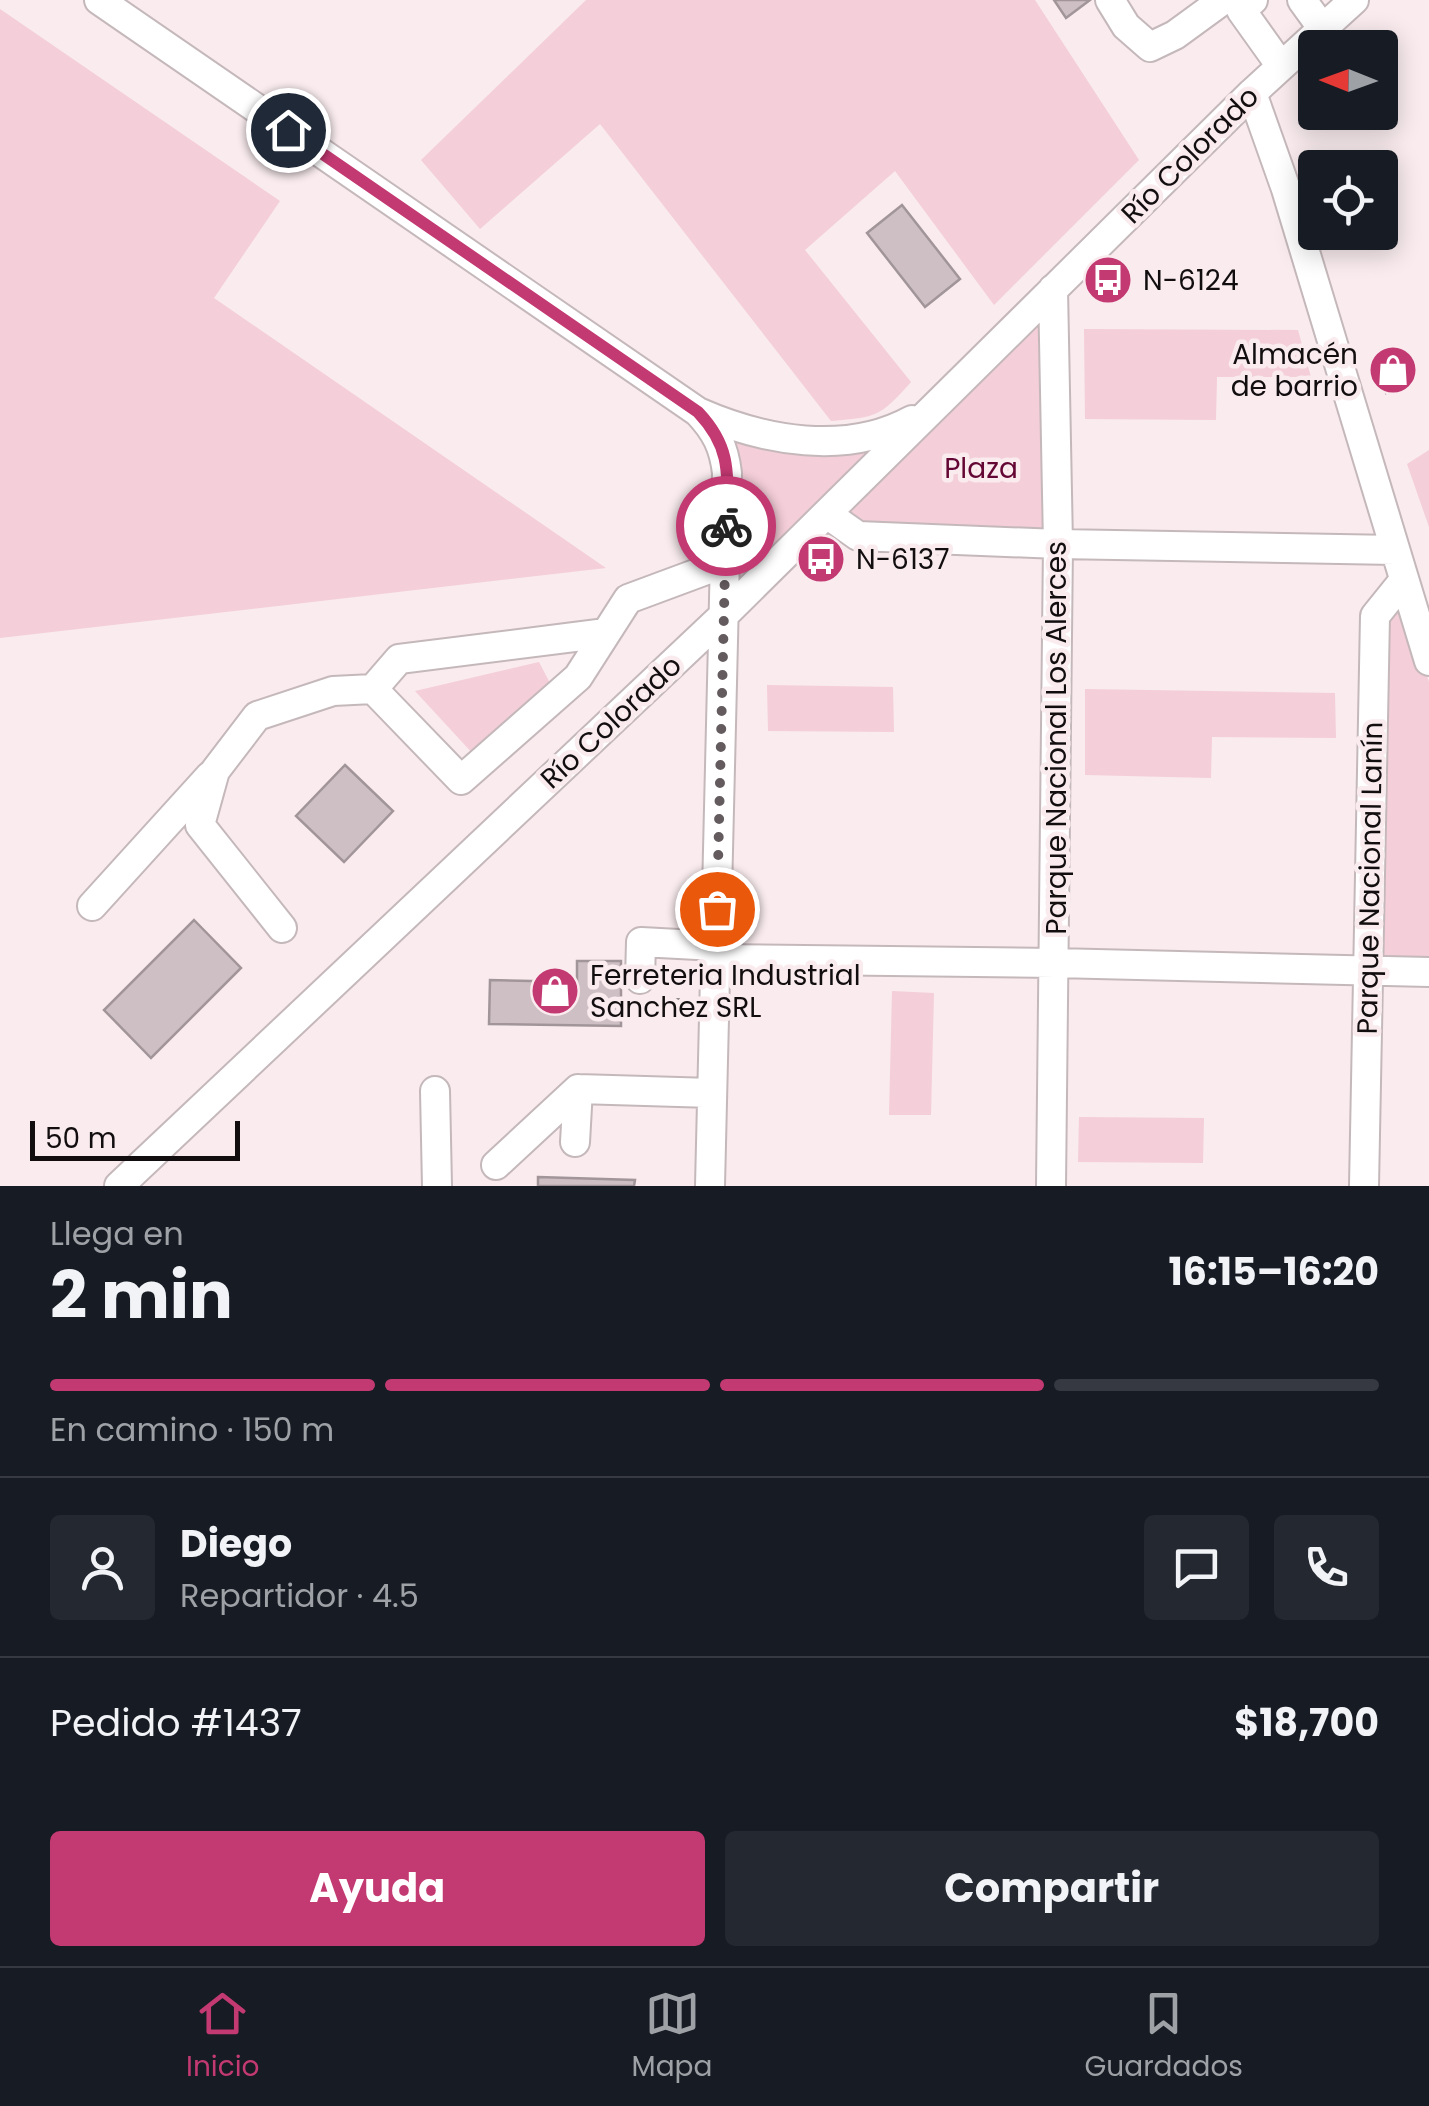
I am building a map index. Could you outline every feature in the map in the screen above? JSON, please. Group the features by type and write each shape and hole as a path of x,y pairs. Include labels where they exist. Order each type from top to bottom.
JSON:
{"street":[{"path":"99,0 698,412 772,436 824,441 877,434 931,410"},
{"path":"1110,0 1126,26 1150,47 1238,3 1281,66"},
{"path":"1302,0 1323,29"},
{"name":"Río Colorado","path":"119,1186 724,615 1252,92 1354,0"},
{"path":"1252,92 1286,188 1429,661"},
{"name":"Parque Nacional Los Alerces","path":"1052,1186 1058,544 1054,289"},
{"path":"698,412 719,438 727,489 710,1186"},
{"path":"827,514 858,536 1396,550"},
{"path":"374,689 462,780 578,677 628,599 725,562"},
{"name":"Parque Nacional Lanín","path":"1364,1186 1375,616 1404,580"},
{"path":"92,906 214,771 257,716 334,691 374,689 398,659 606,633"},
{"path":"214,771 200,825 282,928"},
{"path":"649,990 641,942 716,952 1429,972"},
{"path":"496,1164 578,1089 712,1093"},
{"path":"574,1142 578,1089"},
{"path":"435,1090 437,1186"}],"path":[{"path":"649,990 714,1002"}],"green space":[{"path":"586,0 1035,0 1139,160 994,305 895,171 805,250 911,382 877,413 831,421 600,124 480,229 421,160"},
{"path":"0,9 280,201 214,298 606,568 0,638"},
{"name":"Plaza","path":"1045,318 1048,534 859,528 843,514"},
{"path":"1084,329 1298,330 1311,377 1217,377 1216,420 1085,419"},
{"name":"Plaza","path":"724,430 881,443 734,586"},
{"path":"1429,450 1429,527 1407,464"},
{"path":"1400,592 1429,682 1429,972 1369,970 1375,616"},
{"path":"539,662 551,685 475,756 415,691"},
{"path":"767,685 893,687 894,732 768,731"},
{"path":"1085,689 1335,693 1336,738 1212,737 1211,778 1085,775"},
{"path":"892,991 934,993 931,1115 889,1115"},
{"path":"1079,1117 1204,1118 1203,1163 1078,1162"}],"building":[{"path":"1054,0 1090,0 1066,18"},
{"path":"902,205 960,279 925,307 867,233"},
{"name":"Almacén de barrio","path":"1404,354 1413,376 1386,393 1374,365"},
{"path":"345,765 393,811 344,862 296,816"},
{"path":"194,920 241,968 151,1058 104,1010"},
{"name":"Ferreteria Industrial Sanchez SRL","path":"577,961 621,961 621,1026 489,1024 490,980 577,982"},
{"path":"538,1177 635,1180 634,1186 538,1186"}],"way so far":[{"path":"717,909 726,526"}],"place":[{"name":"N-6124","path":"1108,280"},
{"name":"Almacén de barrio","path":"1393,370"},
{"name":"N-6137","path":"821,559"},
{"name":"Ferreteria Industrial Sanchez SRL","path":"555,991"}],"route":[{"path":"288,130 698,412 711,425 724,454 726,526"}]}
